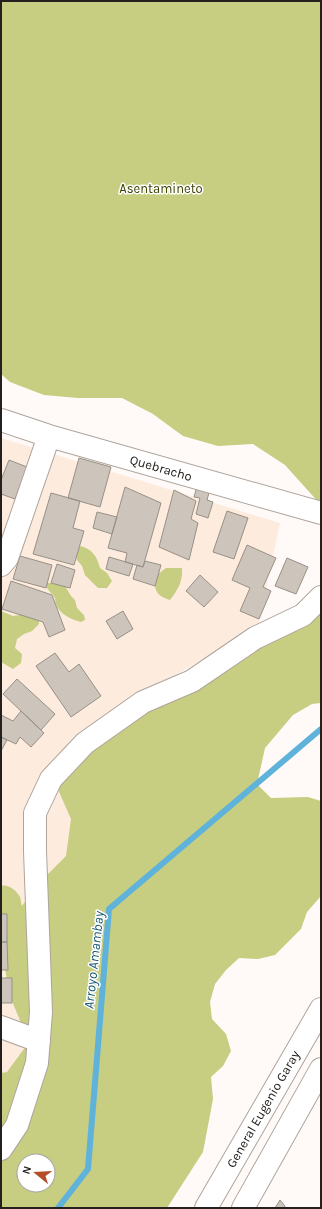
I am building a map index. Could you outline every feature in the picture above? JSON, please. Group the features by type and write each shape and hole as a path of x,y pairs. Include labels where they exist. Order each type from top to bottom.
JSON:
{"street":[{"name":"Quebracho","path":"1,420 49,436 321,513"},
{"path":"1,565 7,558 49,436"},
{"path":"1,1149 17,1125 37,1064 41,1012 35,859 35,813 51,779 85,743 143,702 192,681 255,638 303,615 321,597"},
{"name":"General Eugenio Garay","path":"206,1208 321,1009"},
{"path":"1,1027 39,1041"},
{"path":"243,1208 321,1069"}],"shaded area":[{"path":"1,438 280,523 258,627 115,710 40,1088 1,1130"}],"green space":[{"name":"Asentamineto","path":"1,1 321,1 321,505 285,465 253,444 218,446 183,436 153,414 122,398 78,398 44,395 10,382 1,374"},
{"path":"80,546 91,551 100,568 107,573 112,581 107,588 98,588 85,575 76,556"},
{"path":"166,568 182,568 182,577 179,585 170,600 158,594 154,582 158,574"},
{"path":"47,583 65,586 75,600 77,608 84,615 85,620 81,622 74,620 60,611 56,604 55,597 47,588"},
{"path":"321,603 321,703 312,704 293,715 265,748 257,784 271,798 308,797 321,801 321,896 307,912 301,929 275,955 258,959 239,958 226,970 215,984 210,1002 212,1019 226,1034 231,1051 223,1066 211,1077 213,1099 203,1152 167,1208 1,1208 1,1073 7,1072 29,1042 9,994 1,942 1,886 12,888 20,897 22,906 37,885 66,856 71,819 56,785 65,749"},
{"path":"1,611 13,616 39,612 39,624 32,631 17,639 15,648 22,654 21,663 13,669 1,662"}],"building":[{"path":"79,458 111,467 100,507 68,498"},
{"path":"9,460 27,467 15,499 1,494 1,480"},
{"path":"197,486 210,489 207,500 213,502 208,518 196,514 200,498 194,497"},
{"path":"125,487 161,503 143,567 125,562 127,553 108,548"},
{"path":"174,490 196,501 191,519 198,523 189,560 159,547"},
{"path":"51,493 80,501 73,528 84,531 74,565 33,554"},
{"path":"227,511 248,518 234,559 213,552"},
{"path":"97,512 117,517 112,534 93,528"},
{"path":"247,545 276,558 263,587 271,591 259,619 240,611 250,588 232,580"},
{"path":"20,556 52,565 46,588 13,579"},
{"path":"109,557 133,564 129,576 106,569"},
{"path":"287,558 308,567 296,594 275,586"},
{"path":"145,561 161,565 155,586 133,579 137,565 143,567"},
{"path":"57,564 75,570 70,588 51,583"},
{"path":"200,575 218,592 204,607 186,591"},
{"path":"11,581 52,595 65,630 49,637 43,622 2,609"},
{"path":"123,611 133,629 117,639 106,621"},
{"path":"55,653 69,672 79,664 101,696 71,717 36,666"},
{"path":"17,679 55,714 41,730 3,694"},
{"path":"21,711 44,733 31,747 20,737 16,744 1,737 1,715 13,721"},
{"path":"1,737 7,740 1,751"},
{"path":"1,914 7,914 7,942 1,942"},
{"path":"1,942 7,942 8,970 1,970"},
{"path":"1,978 12,978 12,1003 1,1003"},
{"path":"280,1200 285,1206 284,1208 275,1208"}],"waterway":[{"name":"Arroyo Amambay","path":"58,1208 88,1169 109,909 321,729"}]}
